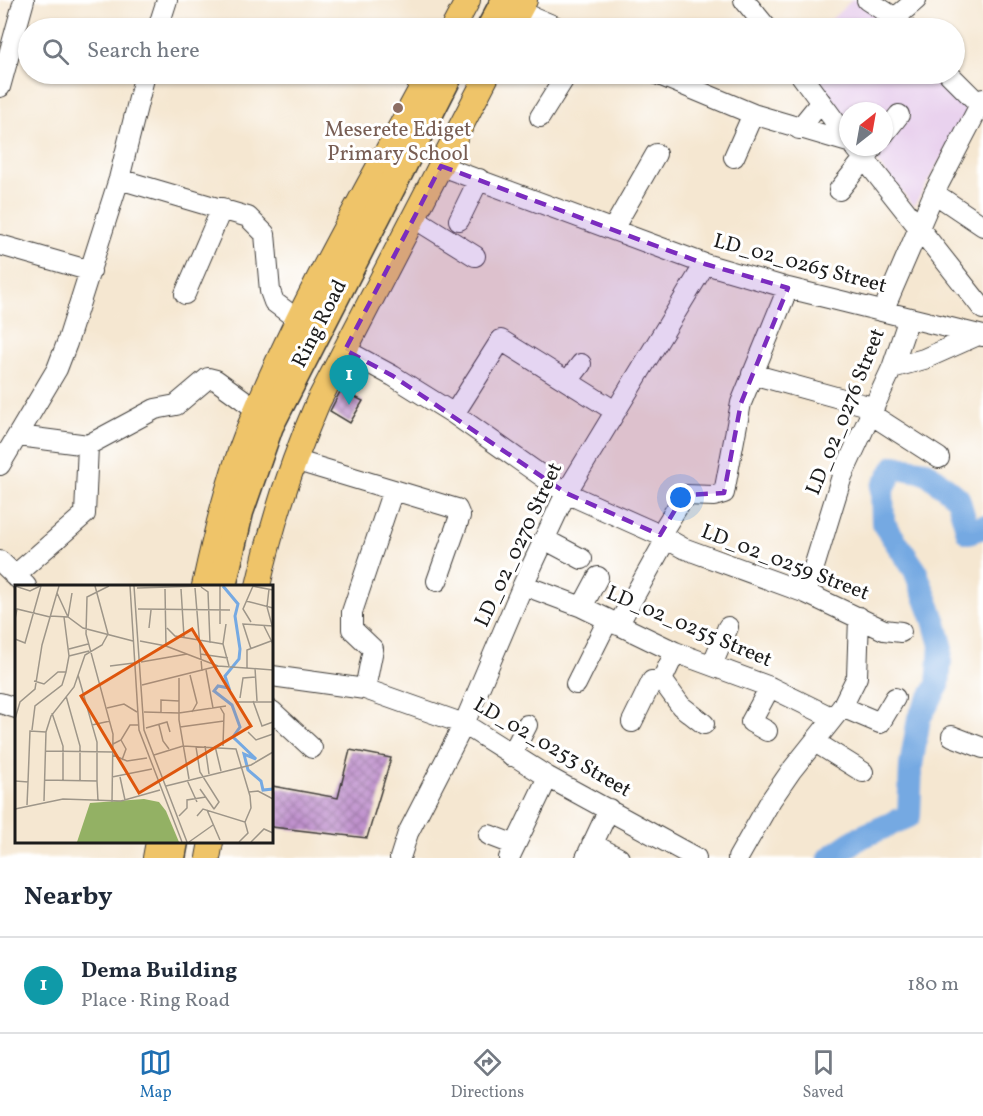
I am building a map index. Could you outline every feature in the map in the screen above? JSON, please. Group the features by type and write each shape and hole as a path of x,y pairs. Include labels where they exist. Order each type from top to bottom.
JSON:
{"highway":[{"path":"478,18 488,0"},
{"name":"Ring Road","path":"222,585 239,512 269,426 445,84"},
{"name":"Ring Road","path":"241,585 266,487 296,408 463,84"},
{"path":"171,858 174,843"},
{"path":"190,858 193,843"}],"main road":[{"path":"458,18 468,0"},
{"path":"204,585 215,535 256,409 298,320 424,84"},
{"path":"258,585 270,532 294,460 318,402 483,84"},
{"path":"155,858 158,843"},
{"path":"208,858 211,843"}],"street":[{"path":"23,18 24,0"},
{"path":"161,18 167,0"},
{"path":"867,0 893,18"},
{"path":"903,18 916,0"},
{"path":"750,2 760,18"},
{"path":"515,10 535,18"},
{"path":"0,87 18,41"},
{"path":"0,465 57,369 91,271 119,179 143,84"},
{"path":"540,117 561,84"},
{"path":"681,84 753,114 799,129 839,138"},
{"path":"808,84 839,127"},
{"path":"883,311 934,193 982,104 960,84"},
{"path":"799,129 821,102"},
{"path":"734,157 753,114"},
{"path":"893,123 899,115"},
{"path":"613,229 656,154"},
{"path":"839,190 862,156"},
{"path":"869,156 919,228 983,309"},
{"name":"LD_02_0265 Street","path":"441,166 705,264 788,288 980,335"},
{"path":"119,179 222,207 248,217 265,234 270,291 274,302 298,320"},
{"path":"459,220 479,179"},
{"path":"934,193 983,226"},
{"path":"185,294 222,207"},
{"path":"414,218 475,256"},
{"path":"0,245 91,271"},
{"name":"LD_02_0270 Street","path":"400,858 408,833 464,724 544,538 566,494 705,264"},
{"path":"576,684 663,537 685,495 714,496 724,493 741,403 788,288"},
{"name":"LD_02_0276 Street","path":"806,593 842,476 870,410 892,368 909,318"},
{"name":"LD_02_0265 Street","path":"892,368 924,359 980,335"},
{"path":"454,414 501,340 615,411"},
{"name":"LD_02_0259 Street","path":"345,350 393,375 454,414 566,494 726,565 806,593 884,630 902,632"},
{"path":"568,381 580,364"},
{"path":"752,374 870,410 939,458"},
{"path":"19,436 88,446 154,409 176,405 208,378 216,380 256,409"},
{"path":"0,561 20,581 84,514 88,446"},
{"path":"294,460 449,505 459,511 436,581"},
{"path":"365,689 373,649 352,629 352,612 393,490"},
{"path":"544,538 582,559"},
{"path":"582,607 598,577"},
{"name":"LD_02_0255 Street","path":"524,585 582,607 675,652 837,713 880,723 895,698"},
{"path":"738,858 784,780 837,713 857,677 859,617"},
{"path":"712,665 728,627"},
{"path":"662,680 675,652"},
{"name":"LD_02_0253 Street","path":"273,676 365,689 464,724 548,777 609,808 669,850 696,858"},
{"path":"632,722 652,681 662,680"},
{"path":"662,680 681,706 704,724"},
{"path":"767,731 751,722 770,687"},
{"path":"0,703 15,708"},
{"path":"273,712 312,748"},
{"path":"512,756 527,725"},
{"path":"952,736 983,748"},
{"path":"815,742 863,772"},
{"path":"489,835 512,851 548,777"},
{"path":"609,808 589,851 619,858"}],"highlighted area":[{"path":"441,166 705,264 788,288 741,403 724,493 684,495 660,535 566,493 393,376 345,350"}],"shaded area":[{"path":"852,0 863,0 887,18 833,18"},
{"path":"818,84 950,84 966,103 966,115 914,206 872,156 893,156 893,102 839,102 839,113"}],"building":[{"path":"341,390 363,401 350,423 330,411"},
{"path":"350,750 391,758 367,838 273,827 273,786 338,798"}],"waterway":[{"path":"830,858 859,838 909,816 911,766 919,718 938,685 941,645 934,620 915,570 883,523 882,489 895,467 926,472 958,498 968,532 983,527"}],"place":[{"name":"Meserete Ediget Primary School","path":"398,108"},
{"name":"Dema Building","path":"349,405"}]}
